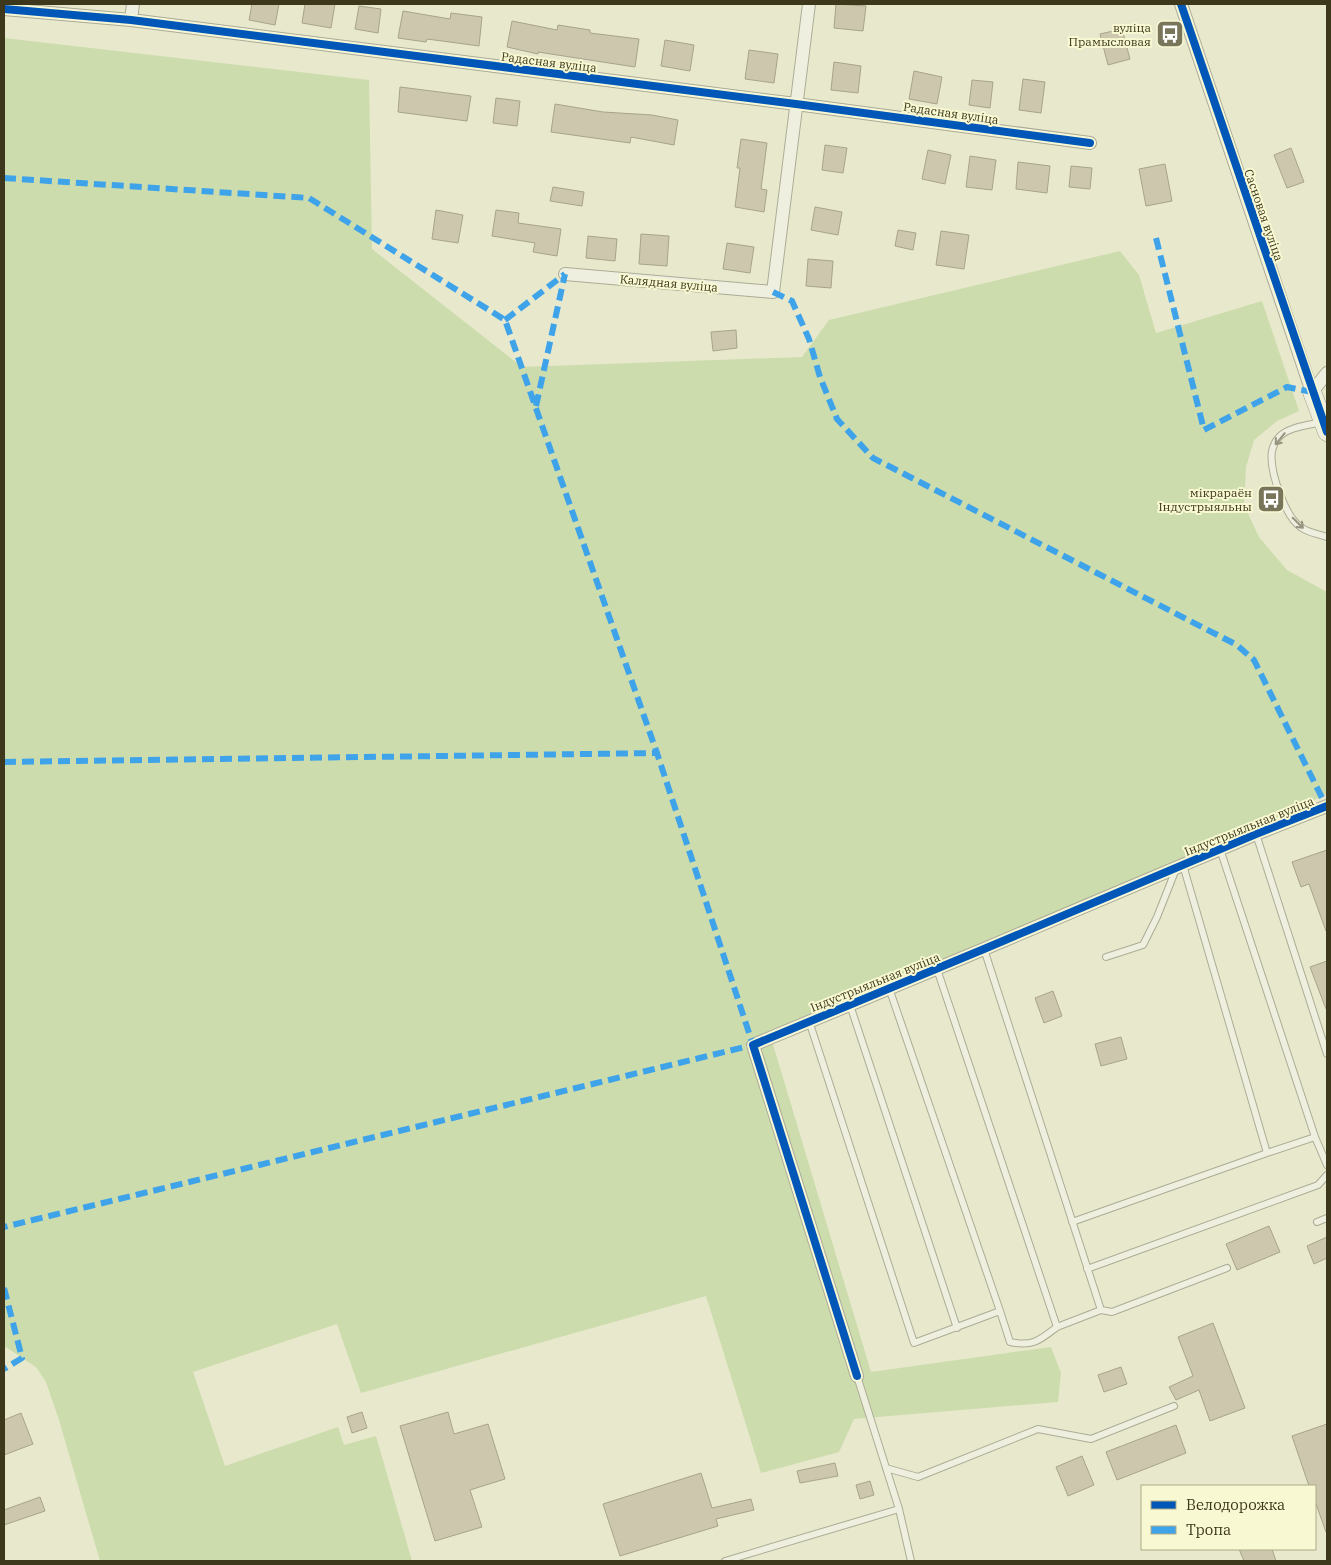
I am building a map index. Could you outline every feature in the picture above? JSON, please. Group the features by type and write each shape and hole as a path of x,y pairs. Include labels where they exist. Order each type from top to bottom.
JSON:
{"street":[{"path":"132,20 133,4"},
{"path":"796,104 809,4"},
{"name":"Сасновая вуліца","path":"1181,4 1325,427"},
{"name":"Радасная вуліца","path":"4,9 132,20 1090,143"},
{"name":"Калядная вуліца","path":"565,274 773,292 796,104"},
{"path":"1312,392 1327,373"},
{"name":"Індустрыяльная вуліца","path":"857,1376 753,1045 1327,806"}],"lane":[{"path":"1325,427 1286,432 1278,438 1272,450 1272,466 1280,495 1294,521 1302,528 1327,537"},
{"path":"1256,834 1327,1054"},
{"path":"1220,849 1315,1137 1327,1165"},
{"path":"1106,956 1143,945 1180,866"},
{"path":"1180,866 1267,1153"},
{"path":"984,949 1101,1310"},
{"path":"937,969 1057,1327"},
{"path":"889,988 1010,1342 1023,1345 1040,1340 1057,1327 1101,1310 1112,1312 1227,1268"},
{"path":"850,1005 956,1328"},
{"path":"810,1021 914,1343 1000,1311"},
{"path":"1072,1222 1315,1137"},
{"path":"1088,1269 1318,1185 1327,1175"},
{"path":"1317,1222 1327,1218"},
{"path":"857,1376 899,1509 912,1561"},
{"path":"886,1468 918,1477 1038,1429 1091,1439 1174,1406"},
{"path":"725,1561 899,1509"}],"green space":[{"path":"4,38 369,80 372,249 522,367 802,357 829,320 1120,251 1139,275 1156,333 1262,301 1299,411 1277,421 1254,440 1246,467 1244,505 1259,537 1287,570 1327,592 1327,794 1155,875 772,1041 871,1372 1051,1347 1061,1373 1058,1402 854,1419 839,1452 761,1473 706,1296 361,1393 337,1324 193,1372 225,1466 338,1427 344,1445 376,1436 412,1561 100,1561 46,1382 36,1367 4,1346"}],"building":[{"path":"252,4 279,4 275,25 249,20"},
{"path":"305,4 335,4 331,28 302,23"},
{"path":"836,4 866,6 863,31 834,28"},
{"path":"359,6 381,9 378,33 355,29"},
{"path":"403,11 450,19 451,13 482,17 479,46 427,39 426,42 398,38"},
{"path":"512,21 557,30 558,25 590,30 590,33 639,39 635,67 538,52 538,54 507,47"},
{"path":"1122,29 1130,59 1108,65 1100,34"},
{"path":"665,40 694,45 690,71 661,66"},
{"path":"749,50 778,54 774,83 745,79"},
{"path":"834,62 861,66 858,93 831,90"},
{"path":"914,71 942,77 937,104 909,99"},
{"path":"1023,79 1045,82 1041,113 1019,110"},
{"path":"972,80 993,82 990,108 969,105"},
{"path":"400,87 471,96 467,121 398,112"},
{"path":"496,98 520,101 517,126 493,123"},
{"path":"555,104 603,112 652,115 678,120 674,145 631,137 630,143 551,132"},
{"path":"741,139 767,143 761,189 767,190 764,212 735,207 740,168 737,168"},
{"path":"825,145 847,148 843,173 822,170"},
{"path":"1291,148 1304,182 1287,188 1274,155"},
{"path":"928,150 951,155 945,184 922,179"},
{"path":"970,156 996,160 992,190 966,187"},
{"path":"1018,162 1050,166 1047,193 1016,189"},
{"path":"1165,164 1172,201 1146,206 1139,169"},
{"path":"1071,166 1092,168 1090,189 1069,187"},
{"path":"553,187 584,192 582,206 550,201"},
{"path":"815,207 842,212 838,235 811,230"},
{"path":"436,210 463,215 458,243 432,239"},
{"path":"496,210 519,213 518,223 561,229 557,256 533,252 535,243 492,236"},
{"path":"898,230 916,233 913,250 895,246"},
{"path":"941,231 969,235 964,269 936,265"},
{"path":"641,234 669,236 667,266 639,264"},
{"path":"588,236 617,239 615,261 586,258"},
{"path":"727,243 754,247 750,273 723,269"},
{"path":"808,259 833,261 831,288 806,286"},
{"path":"736,330 737,348 713,351 711,332"},
{"path":"1327,850 1326,931 1309,884 1301,887 1292,862"},
{"path":"1327,961 1327,1009 1326,1009 1310,967"},
{"path":"1053,991 1062,1016 1044,1023 1035,998"},
{"path":"1121,1037 1127,1059 1101,1066 1095,1044"},
{"path":"1269,1226 1280,1252 1237,1270 1226,1244"},
{"path":"1327,1237 1327,1258 1314,1264 1307,1246"},
{"path":"1213,1323 1245,1408 1210,1421 1199,1390 1176,1400 1169,1387 1193,1376 1178,1337"},
{"path":"1121,1367 1127,1384 1104,1392 1098,1375"},
{"path":"362,1412 367,1428 352,1433 347,1417"},
{"path":"448,1412 454,1434 488,1424 505,1479 470,1490 482,1527 435,1541 400,1426"},
{"path":"21,1413 33,1444 4,1455 4,1420"},
{"path":"1327,1424 1327,1532 1316,1504 1316,1485 1309,1485 1292,1436"},
{"path":"1176,1425 1186,1453 1117,1480 1106,1452"},
{"path":"1082,1456 1094,1485 1068,1496 1056,1467"},
{"path":"835,1463 838,1476 800,1483 797,1471"},
{"path":"701,1473 712,1508 751,1499 754,1510 716,1519 718,1526 620,1556 603,1504"},
{"path":"870,1481 874,1495 860,1499 856,1485"},
{"path":"40,1497 45,1511 4,1525 4,1510"},
{"path":"1239,1550 1272,1550 1276,1561 1244,1561"}],"marked path":[{"path":"4,178 309,198 505,320 657,753 753,1045 4,1227"},
{"path":"1156,238 1204,430 1287,387 1312,392"},
{"path":"505,320 565,274"},
{"path":"536,406 565,274"},
{"path":"773,292 792,301 809,339 820,377 837,419 873,458 1237,645 1254,660 1326,806"},
{"path":"4,762 657,753"},
{"path":"4,1288 22,1358 4,1369"}],"cycle path":[{"path":"1181,4 1327,432"},
{"path":"4,9 131,20 1090,143"},
{"path":"857,1376 753,1045 1327,806"}],"place":[{"name":"вуліца Прамысловая","path":"1170,34"},
{"name":"мікрараён Індустрыяльны","path":"1271,499"}]}
